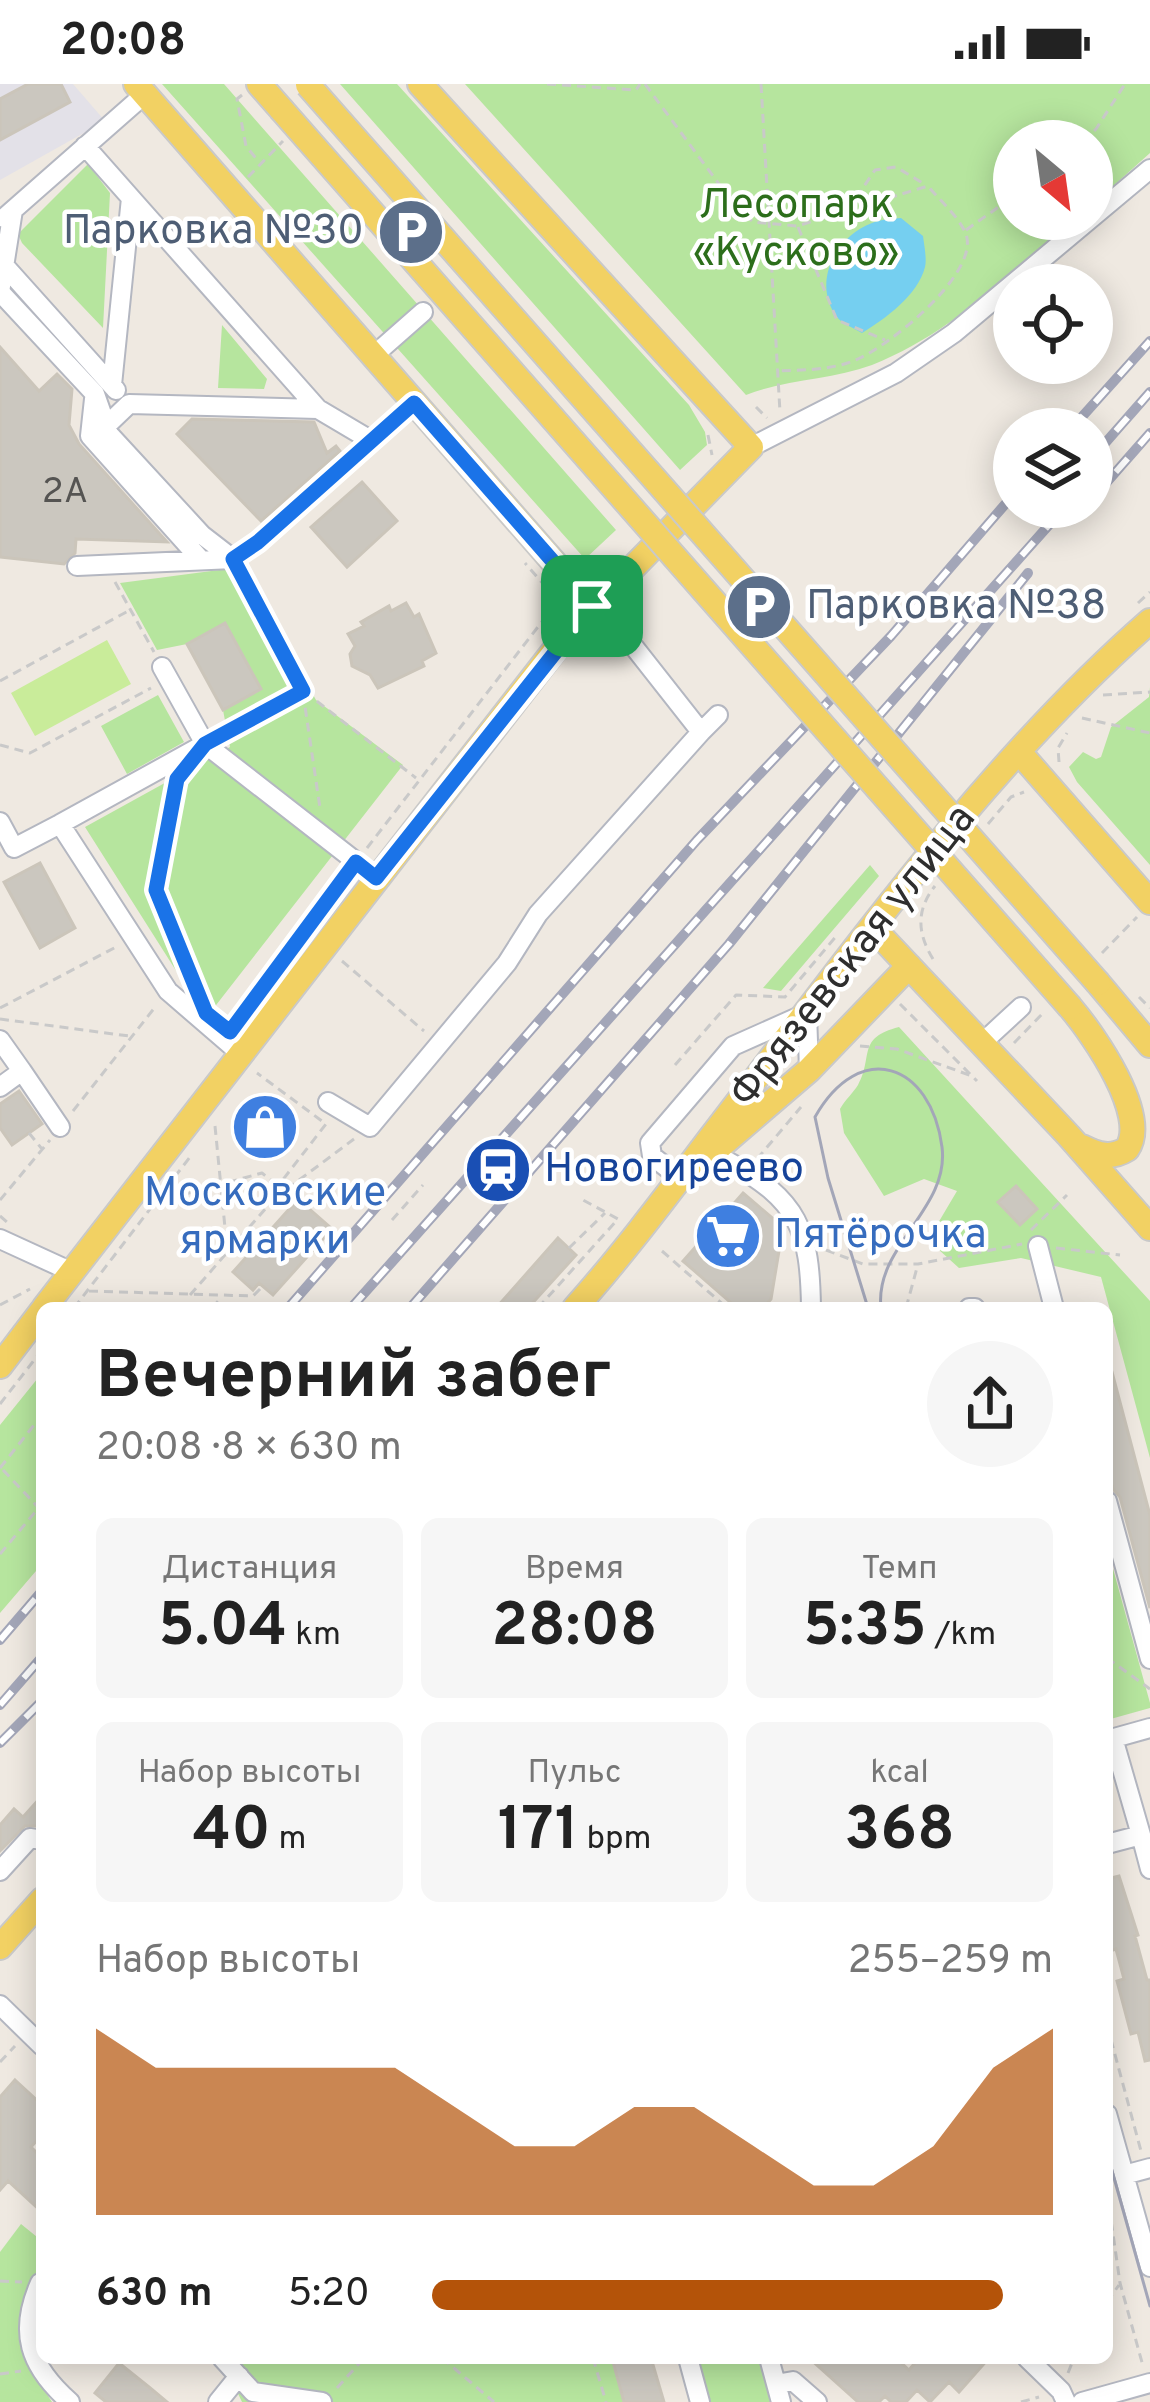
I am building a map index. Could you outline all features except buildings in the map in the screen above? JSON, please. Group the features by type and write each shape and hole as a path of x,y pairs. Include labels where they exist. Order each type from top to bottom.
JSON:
{"main road":[{"path":"308,84 1144,1034"},
{"path":"53,1302 80,1281 245,1048 592,606 751,447 420,84"},
{"path":"141,89 592,606"},
{"path":"251,89 280,109 1070,1007 1150,1112"},
{"name":"Фрязевская улица","path":"580,1302 807,1013 859,926 1092,674 1150,620"},
{"path":"1019,752 1150,902"},
{"path":"859,926 909,966 1150,1228"},
{"path":"680,1178 809,1070 909,966"},
{"path":"1070,1136 1083,1148 1108,1156 1133,1145 1144,1120 1136,1090"},
{"path":"0,1366 36,1319"},
{"path":"0,1947 36,1907"}],"street":[{"path":"141,89 86,146 6,216 3,264 103,390 129,404 318,409"},
{"path":"86,146 318,409 371,441"},
{"path":"751,447 896,373 954,333 1150,169"},
{"path":"131,197 103,390 91,436 201,560"},
{"path":"373,356 423,312"},
{"path":"103,390 106,426 202,536 233,559"},
{"path":"77,566 233,559 414,403"},
{"path":"106,426 129,404"},
{"path":"592,606 616,624 701,732"},
{"path":"165,673 205,744 376,878"},
{"path":"328,1102 370,1127 507,962 538,914 718,715"},
{"path":"0,822 14,848 205,744"},
{"path":"60,824 168,991 245,1048"},
{"path":"982,1043 1021,1007"},
{"path":"809,1070 807,1013 733,1046 650,1143 652,1156 680,1178 727,1162 785,1206 808,1244 811,1302"},
{"path":"0,1040 60,1127"},
{"path":"0,1087 22,1071"},
{"path":"0,1239 80,1281"},
{"path":"1038,1246 1052,1302"},
{"path":"1113,1523 1150,1659"},
{"path":"1113,1738 1150,1728"},
{"path":"1113,1748 1150,1869"},
{"path":"1113,1842 1141,1835"},
{"path":"0,1870 30,1838 36,1839"},
{"path":"0,2005 35,2039"},
{"path":"1113,2136 1150,2267"},
{"path":"1124,2175 1148,2169"},
{"path":"36,2292 27,2312 36,2362"},
{"path":"38,2364 70,2402"},
{"path":"227,2364 253,2392 322,2402"},
{"path":"690,2364 700,2402"},
{"path":"1033,2364 1066,2402"},
{"path":"218,2402 239,2377"},
{"path":"778,2393 794,2381 817,2402"},
{"path":"1082,2402 1139,2385"}],"path":[{"path":"547,84 636,90 643,84 730,199 754,223 797,226 928,186"},
{"path":"760,84 781,432"},
{"path":"1102,120 1123,84"},
{"path":"251,89 237,99 246,146 260,164"},
{"path":"778,371 860,358 943,292 964,263 968,242 964,231 928,186 896,167 875,170 847,212"},
{"path":"964,231 993,211"},
{"path":"797,226 837,320 886,340"},
{"path":"233,559 303,691 325,838"},
{"path":"0,745 30,753 165,673 105,565"},
{"path":"273,1200 278,1186 326,1124 254,1072 245,1048 356,862 558,602"},
{"path":"0,681 130,610"},
{"path":"205,744 303,691"},
{"path":"303,691 418,780"},
{"path":"1101,695 1150,692"},
{"path":"1080,717 1150,734"},
{"path":"177,779 156,890 198,993"},
{"path":"675,1065 736,995 785,997 859,926"},
{"path":"0,1008 133,938"},
{"path":"341,962 439,1043"},
{"path":"0,1200 168,991"},
{"path":"853,1046 897,1049 975,1079 897,1001"},
{"path":"0,1019 132,1036"},
{"path":"78,1302 80,1281 156,1202 214,1125 227,1251"},
{"path":"190,1295 273,1200 370,1127"},
{"path":"29,1133 42,1149"},
{"path":"156,1202 262,1174 278,1186"},
{"path":"0,1184 11,1185"},
{"path":"392,1220 423,1185"},
{"path":"1017,1244 1066,1195"},
{"path":"543,1302 618,1219 583,1200"},
{"path":"569,1248 607,1212"},
{"path":"808,1244 863,1264 918,1264 1017,1244 1120,1255"},
{"path":"662,1251 720,1302"},
{"path":"908,1302 918,1264"},
{"path":"80,1281 222,1296 253,1296 262,1286"},
{"path":"0,1305 44,1282"},
{"path":"217,1302 222,1296"},
{"path":"0,1404 36,1358"},
{"path":"36,1422 0,1467 36,1502"},
{"path":"0,1554 36,1511"},
{"path":"1113,1662 1150,1689"},
{"path":"0,2062 35,2039"},
{"path":"1113,2046 1148,2169"},
{"path":"1113,2235 1139,2385"},
{"path":"1113,2293 1120,2283"},
{"path":"338,2387 359,2364"},
{"path":"449,2364 494,2402"},
{"path":"595,2364 606,2402"}],"shaded area":[{"path":"0,84 73,84 105,121 0,180"}],"green space":[{"path":"162,84 224,84 616,530 585,559"},
{"path":"340,84 397,84 689,405 707,445 680,470"},
{"name":"Лесопарк «Кусково»","path":"465,84 1150,84 1150,153 1113,186 1113,120 993,120 993,240 1050,240 1022,264 993,264 993,289 979,301 928,337 872,365 746,395"},
{"path":"88,164 110,193 103,328 18,234"},
{"path":"222,325 267,379 264,389 218,388"},
{"path":"242,567 316,700 403,765 206,1018 85,827 230,747 223,710 261,689 225,624 187,644 157,650 120,583"},
{"path":"107,640 131,684 35,736 11,693"},
{"path":"1150,687 1150,865 1069,767 1083,752 1101,757 1111,727 1149,697"},
{"path":"158,695 184,742 127,774 101,726"},
{"path":"870,865 879,876 781,991 763,988"},
{"path":"899,1027 1150,1301 1150,1458 1113,1321 1113,1302 1108,1302 1101,1277 1021,1258 959,1268 928,1240 957,1191 924,1179 884,1196 844,1133 840,1109 863,1075 871,1043"},
{"path":"36,1380 36,1571 0,1613 0,1425"},
{"path":"1113,1569 1150,1703 1150,1708 1113,1718"},
{"path":"21,2224 36,2236 36,2285 20,2320 24,2359 52,2402 0,2402 0,2252"},
{"path":"224,2364 614,2364 624,2402 332,2402 317,2394 307,2402 242,2402"},
{"path":"698,2364 762,2364 771,2402 708,2402"}],"water":[{"path":"901,218 923,236 925,267 908,296 862,333 839,319 830,304 826,290 831,262 859,229"}],"tram line":[{"path":"866,1302 828,1178 815,1117 833,1092 852,1077 872,1070 891,1071 909,1080 924,1096 942,1147 935,1190 889,1265 881,1302"},
{"path":"1113,2174 1150,2306"}],"railway":[{"path":"1090,408 1150,341"},
{"path":"1113,434 1150,392"},
{"path":"1113,475 1150,433"},
{"path":"293,1302 697,840 891,636 993,518"},
{"path":"356,1302 1046,528"},
{"path":"415,1302 729,944 1028,573"},
{"path":"0,1640 36,1598"},
{"path":"0,1705 36,1664"},
{"path":"0,1743 36,1707"}],"place":[{"name":"Парковка №30","path":"411,232"},
{"name":"Парковка №38","path":"759,607"},
{"name":"Московские ярмарки","path":"265,1127"},
{"name":"Новогиреево","path":"498,1170"},
{"name":"Пятёрочка","path":"728,1236"}],"route":[{"path":"414,403 592,606 376,878 356,862 230,1032 206,1013 156,890 177,779 205,744 303,691 233,559 414,403"}]}
